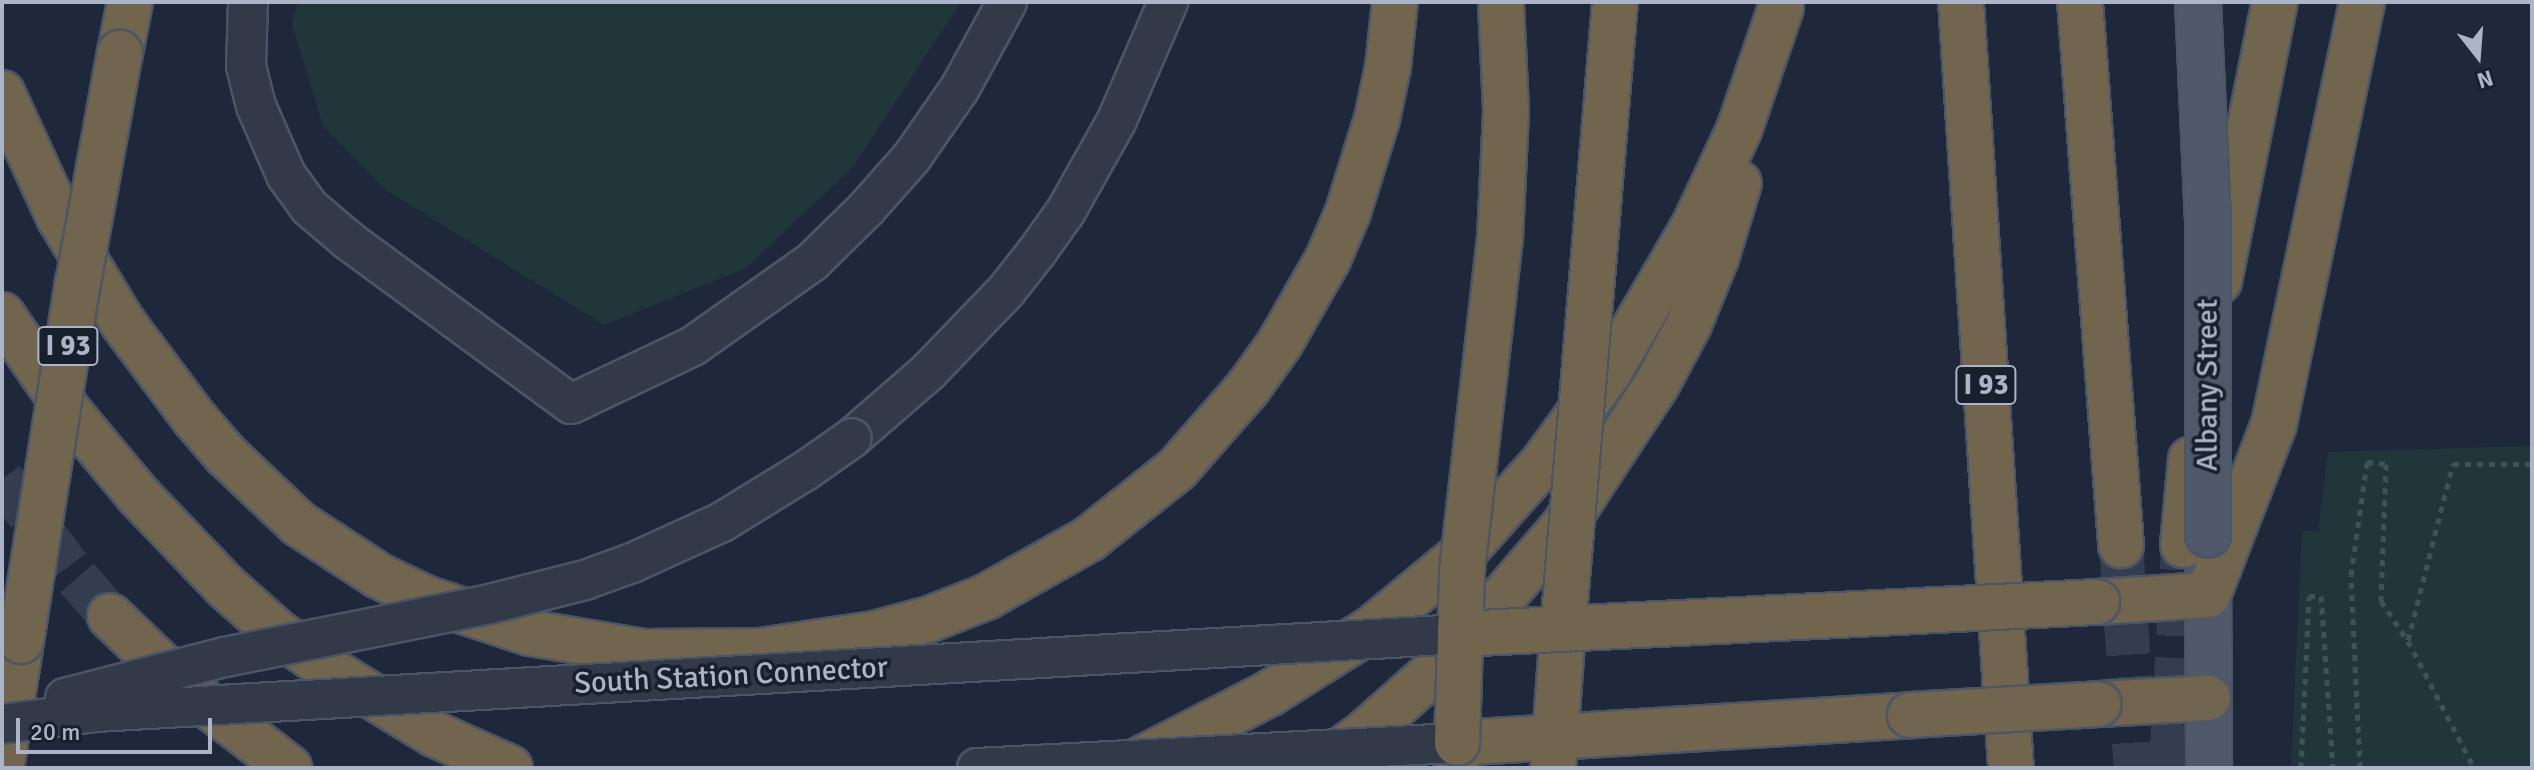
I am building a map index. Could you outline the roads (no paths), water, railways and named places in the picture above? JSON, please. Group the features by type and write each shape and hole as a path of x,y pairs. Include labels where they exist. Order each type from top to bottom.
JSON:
{"highway":[{"name":"I 93","path":"2,763 78,283 130,2"},
{"path":"2,93 59,217 123,323 218,446 299,524 379,576 427,599 530,633 645,652 760,651 874,634 930,619 986,597 1089,539 1177,469 1248,388 1280,343 1328,259 1348,212 1377,119 1388,67 1395,2"},
{"path":"1501,2 1506,110 1500,239 1462,571 1457,755 1554,752 2099,704 2208,698"},
{"path":"1554,752 1615,2"},
{"name":"I 93","path":"1961,2 2011,768"},
{"path":"2080,2 2121,545"},
{"path":"2208,537 2203,370 2275,2"},
{"path":"2208,537 2274,424 2362,2"},
{"path":"1123,768 1270,693 1372,629 1461,555 1524,485 1576,421 1609,372 1688,238 1739,130 1782,4"},
{"path":"1318,768 1414,692 1492,614 1564,526 1657,384 1689,324 1716,258 1756,118 1782,4"},
{"path":"2,315 69,412 139,496 225,586 267,623 387,706 434,734 510,768"},
{"path":"1460,634 2208,595"},
{"path":"110,616 184,687 289,768"}],"main road":[{"name":"Albany Street","path":"2198,2 2208,219 2209,768"}],"lane":[{"path":"248,2 246,66 256,106 286,175 309,207 349,241 571,404 693,346 812,262 866,209 912,157 960,88 1007,2"},
{"path":"2,717 225,657 490,604 585,580 632,563 722,522 852,438 929,371 970,330 1066,211 1117,120 1168,2"},
{"name":"South Station Connector","path":"2,724 96,712 1460,634"},
{"path":"977,768 1457,755"}],"tunnel":[{"path":"2,479 110,616"},
{"path":"2121,545 2136,768"},
{"path":"2171,768 2183,545"}]}
